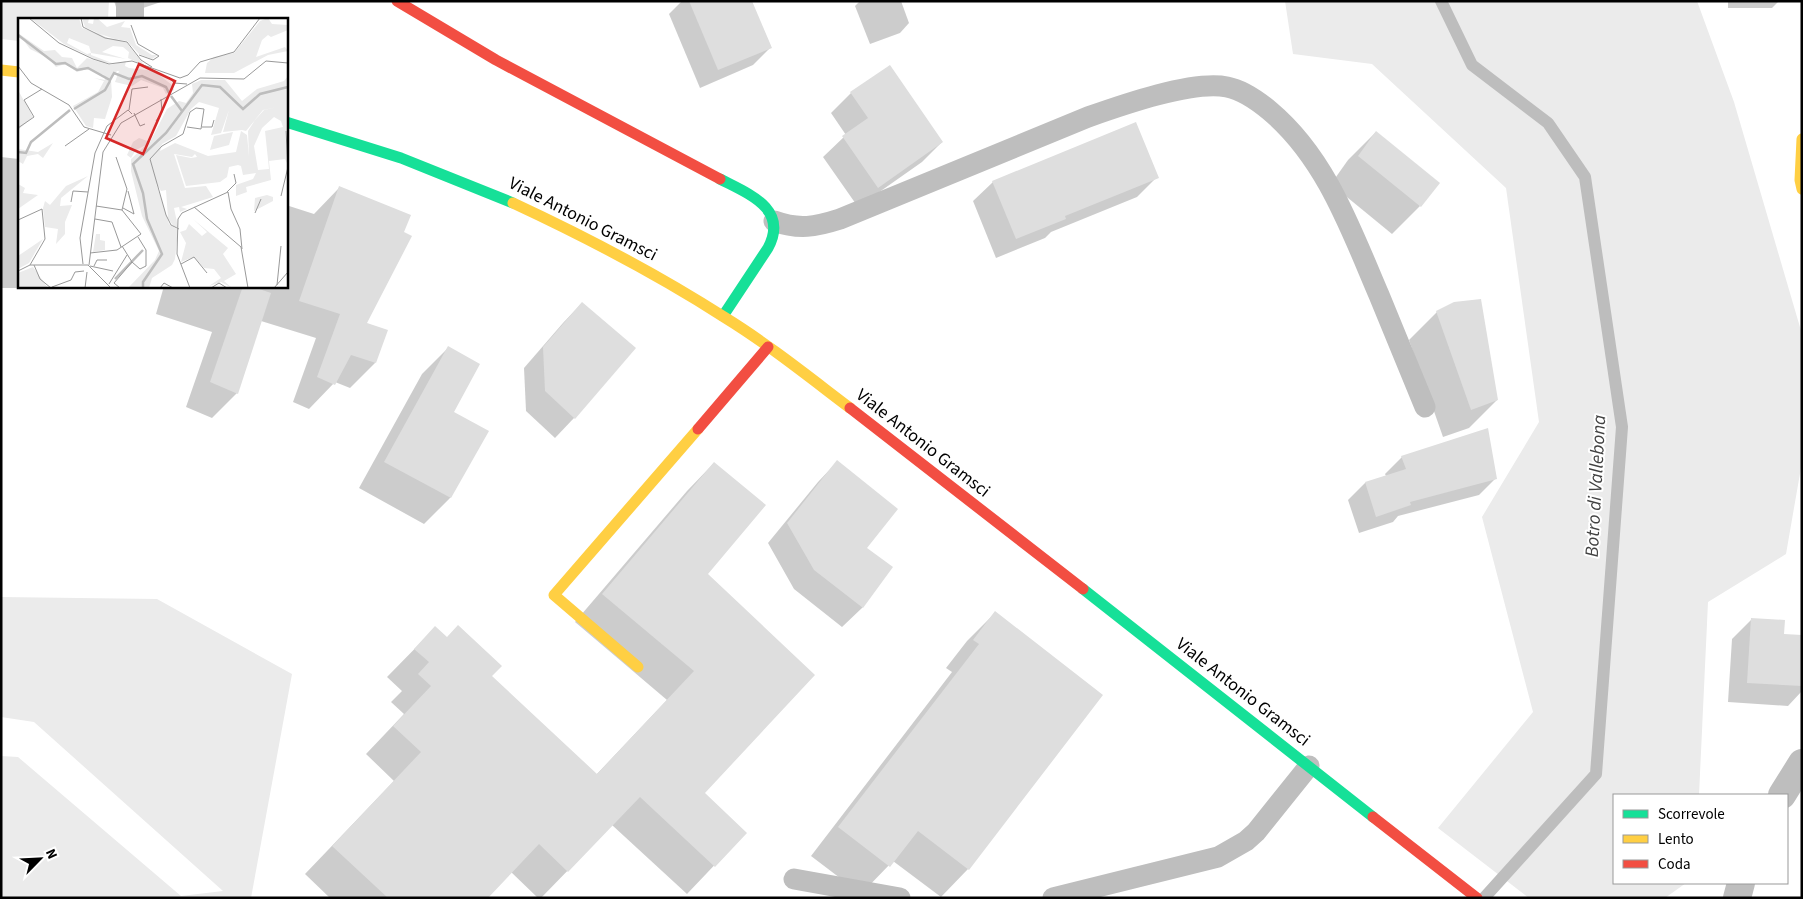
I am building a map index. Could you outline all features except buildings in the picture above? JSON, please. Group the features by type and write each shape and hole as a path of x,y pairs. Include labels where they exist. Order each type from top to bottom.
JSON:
{"main road":[{"path":"398,1 491,58 754,197 765,206 774,221 775,231 768,248 723,316"},
{"path":"1,70 18,72"},
{"name":"Viale Antonio Gramsci","path":"288,123 403,158 521,206 609,249 723,316 768,347 891,439 1477,898"},
{"path":"1802,139 1800,180 1802,189"},
{"path":"638,667 554,595 768,347"}],"street":[{"path":"130,1 130,18"},
{"path":"1783,794 1802,763"},
{"path":"1737,898 1741,884"}],"lane":[{"path":"774,221 790,227 825,224 1111,109 1179,90 1217,86 1229,87 1242,92 1260,103 1294,133 1313,158 1338,201 1352,232 1425,407"},
{"path":"1053,898 1218,857 1246,841 1256,832 1309,766"},
{"path":"794,880 900,898"}],"shaded area":[{"path":"1,1 109,1 108,18 18,18 18,41 1,39"},
{"path":"1285,1 1697,1 1734,102 1802,334 1802,462 1786,554 1708,602 1699,794 1613,794 1613,884 1685,884 1665,898 1529,898 1438,828 1533,712 1482,517 1539,422 1506,188 1372,64 1293,54"},
{"path":"1,597 157,599 292,674 251,898 1,898 1,756 18,757 181,896 223,891 34,722 1,717"}],"waterway":[{"name":"Botro di Vallebona","path":"1441,1 1472,65 1548,123 1585,177 1622,427 1596,774 1484,898"}],"traffic: fast":[{"path":"288,123 401,158 513,203"},
{"path":"720,179 763,204 770,213 773,223 773,234 768,248 723,316"},
{"path":"1083,589 1373,817"}],"traffic: slow":[{"path":"1,70 18,72"},
{"path":"1802,139 1800,180 1802,189"},
{"path":"513,203 621,257 699,301 756,338 850,408"},
{"path":"638,667 554,595 698,429"}],"traffic: jam":[{"path":"397,1 496,60 720,179"},
{"path":"698,429 768,347"},
{"path":"850,408 1083,589"},
{"path":"1373,817 1477,898"}]}
